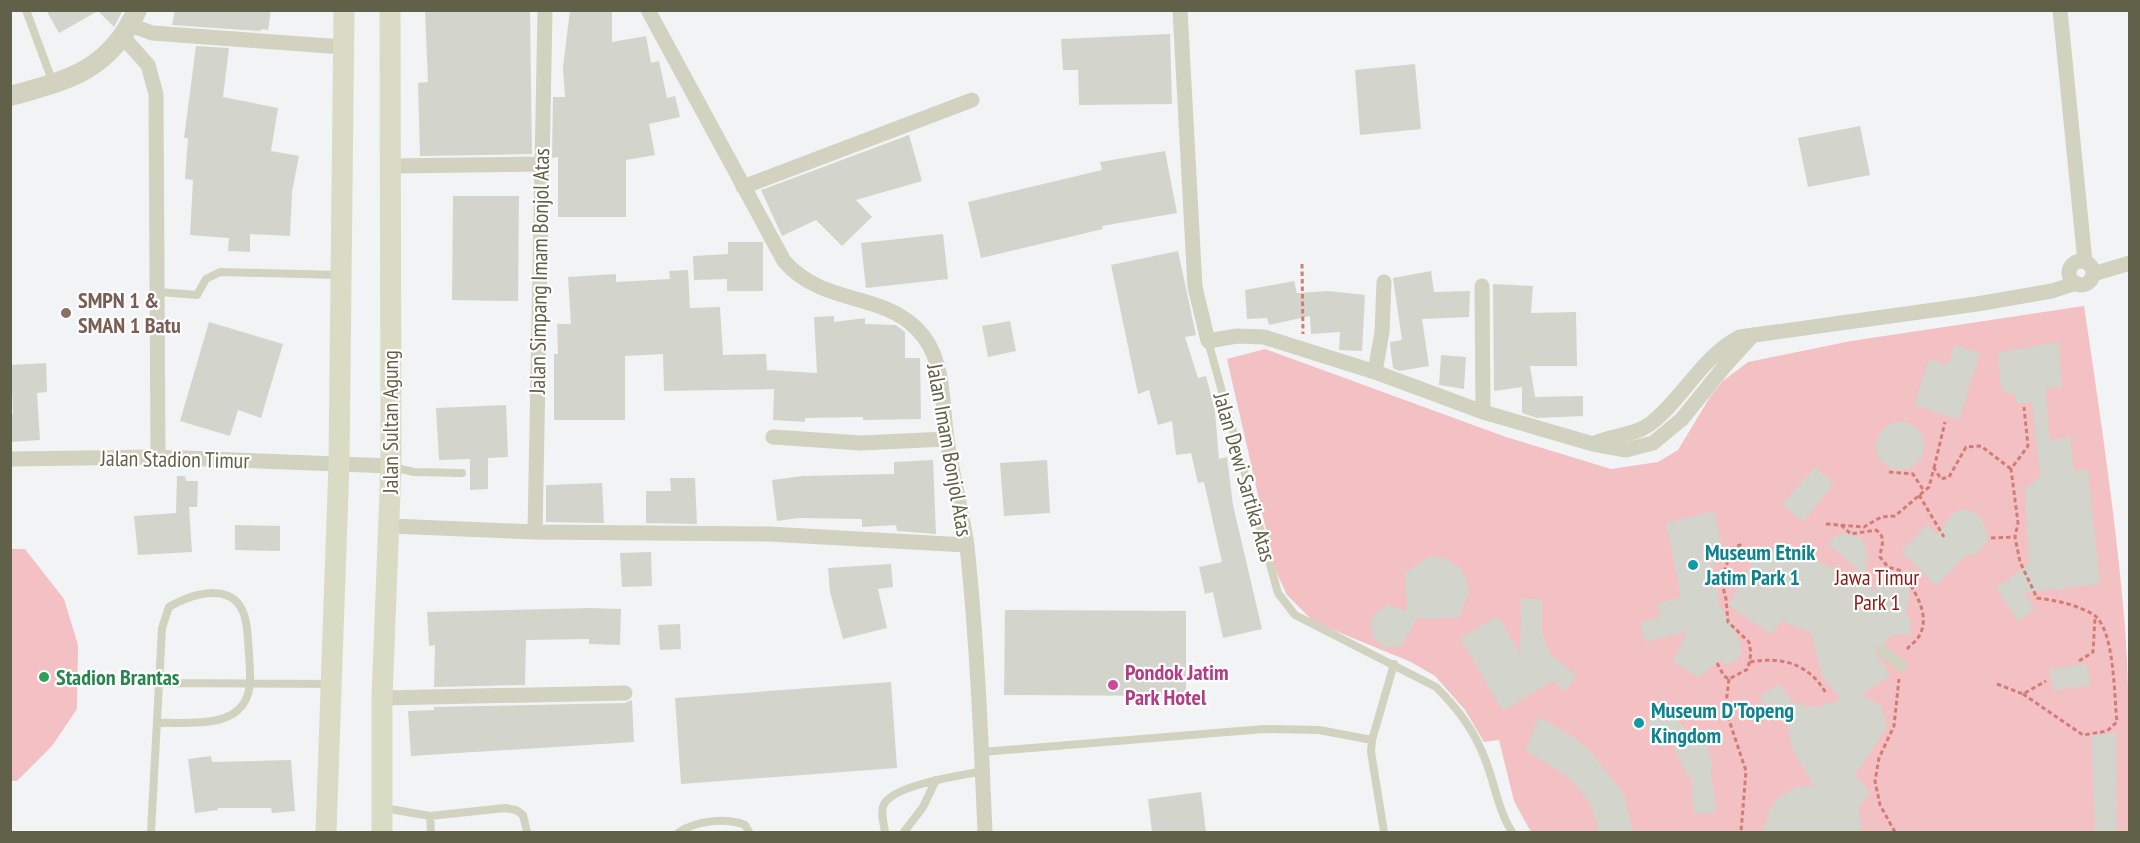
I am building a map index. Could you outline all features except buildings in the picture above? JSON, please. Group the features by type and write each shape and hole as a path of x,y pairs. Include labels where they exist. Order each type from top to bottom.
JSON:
{"main road":[{"path":"326,832 339,463 344,10"},
{"name":"Jalan Sultan Agung","path":"382,832 382,698 391,466 388,166 390,10"}],"street":[{"name":"Jalan Simpang Imam Bonjol Atas","path":"536,532 545,10"},
{"name":"Jalan Imam Bonjol Atas","path":"648,10 784,261 793,271 822,290 885,309 915,326 932,347 940,372 947,439 966,545 982,752 985,832"},
{"name":"Jalan Dewi Sartika Atas","path":"1180,10 1195,286 1208,341"},
{"path":"2060,10 2089,268"},
{"path":"10,96 53,84 90,69 130,24"},
{"path":"130,24 152,33 344,46"},
{"path":"130,24 148,66 156,93 159,292 158,457"},
{"path":"743,187 972,100"},
{"path":"388,166 541,164"},
{"path":"1208,341 1249,335 1264,337 1375,372 1483,412 1593,444 1626,450 1653,444 1682,419 1753,335 1977,304 2052,291 2076,283 2069,274 2071,267 2077,262 2089,268 2130,263"},
{"path":"1375,372 1382,332 1384,282"},
{"path":"1482,286 1483,412"},
{"path":"773,437 861,443 947,439"},
{"name":"Jalan Stadion Timur","path":"10,459 158,457 391,466"},
{"path":"390,526 536,532 769,534 966,545"},
{"path":"1882,651 1901,665"},
{"path":"382,698 626,693"}],"lane":[{"path":"26,10 53,84"},
{"path":"159,292 197,295 206,279 220,272 341,275"},
{"name":"Jalan Dewi Sartika Atas","path":"1208,341 1278,593 1295,615 1436,687 1468,723 1486,760 1498,802 1512,832"},
{"path":"391,466 414,472 462,472"},
{"path":"151,832 162,628 169,607 189,596 217,591 236,602 246,620 251,683 245,701 237,711 221,720 158,723"},
{"path":"1384,832 1371,752 1372,740 1394,664"},
{"path":"160,683 332,684"},
{"path":"982,752 1264,729 1319,730 1372,740"},
{"path":"885,832 882,812 884,804 896,793 936,780 982,771"},
{"path":"904,832 923,807 936,780"},
{"path":"383,807 430,816 505,808 516,810 523,815 527,832"},
{"path":"430,816 431,832"},
{"path":"679,832 695,823 736,821 746,825 749,832"}],"path":[{"path":"1302,264 1304,350"},
{"path":"2011,469 2028,447 2024,406"},
{"path":"1826,524 1864,527 1881,518 1895,516 1929,487 1944,422"},
{"path":"1934,468 1941,479 1949,477 1966,447 1982,446 2011,469 2018,522 2015,537 2019,562 2037,598 2058,601 2095,616 2108,639 2117,722 2107,731 2083,735 2024,694 1997,684"},
{"path":"1889,472 1913,474 1924,491"},
{"path":"1919,495 1944,537"},
{"path":"1841,525 1851,534 1876,530 1882,535 1884,541 1880,557 1888,567 1902,571 1917,596 1923,612 1923,624 1918,638 1908,646 1901,665 1894,726 1879,758 1875,780 1880,805 1895,832"},
{"path":"1992,538 2015,537"},
{"path":"1729,679 1748,669 1749,642 1728,622 1721,579 1733,548 1740,545 1752,557"},
{"path":"2079,661 2093,652 2095,616"},
{"path":"1750,662 1766,659 1792,662 1815,678 1826,693"},
{"path":"1717,663 1724,676 1729,679"},
{"path":"1729,679 1726,704 1728,717 1746,771 1741,832"},
{"path":"2024,694 2046,681"}],"green space":[{"name":"Jawa Timur Park 1","path":"2084,306 2102,426 2125,627 2129,832 1531,832 1514,801 1499,740 1484,742 1465,710 1435,676 1411,662 1314,622 1287,595 1275,569 1227,359 1265,349 1506,437 1611,469 1658,462 1678,450 1710,397 1723,381 1748,362 1851,341"},
{"name":"Stadion Brantas","path":"11,549 25,549 64,599 78,645 77,709 52,746 17,781 10,781"}],"place":[{"name":"SMPN 1 & SMAN 1 Batu","path":"66,313"},
{"name":"Museum Etnik Jatim Park 1","path":"1693,565"},
{"name":"Stadion Brantas","path":"44,677"},
{"name":"Pondok Jatim Park Hotel","path":"1113,685"},
{"name":"Museum D'Topeng Kingdom","path":"1639,723"}]}
